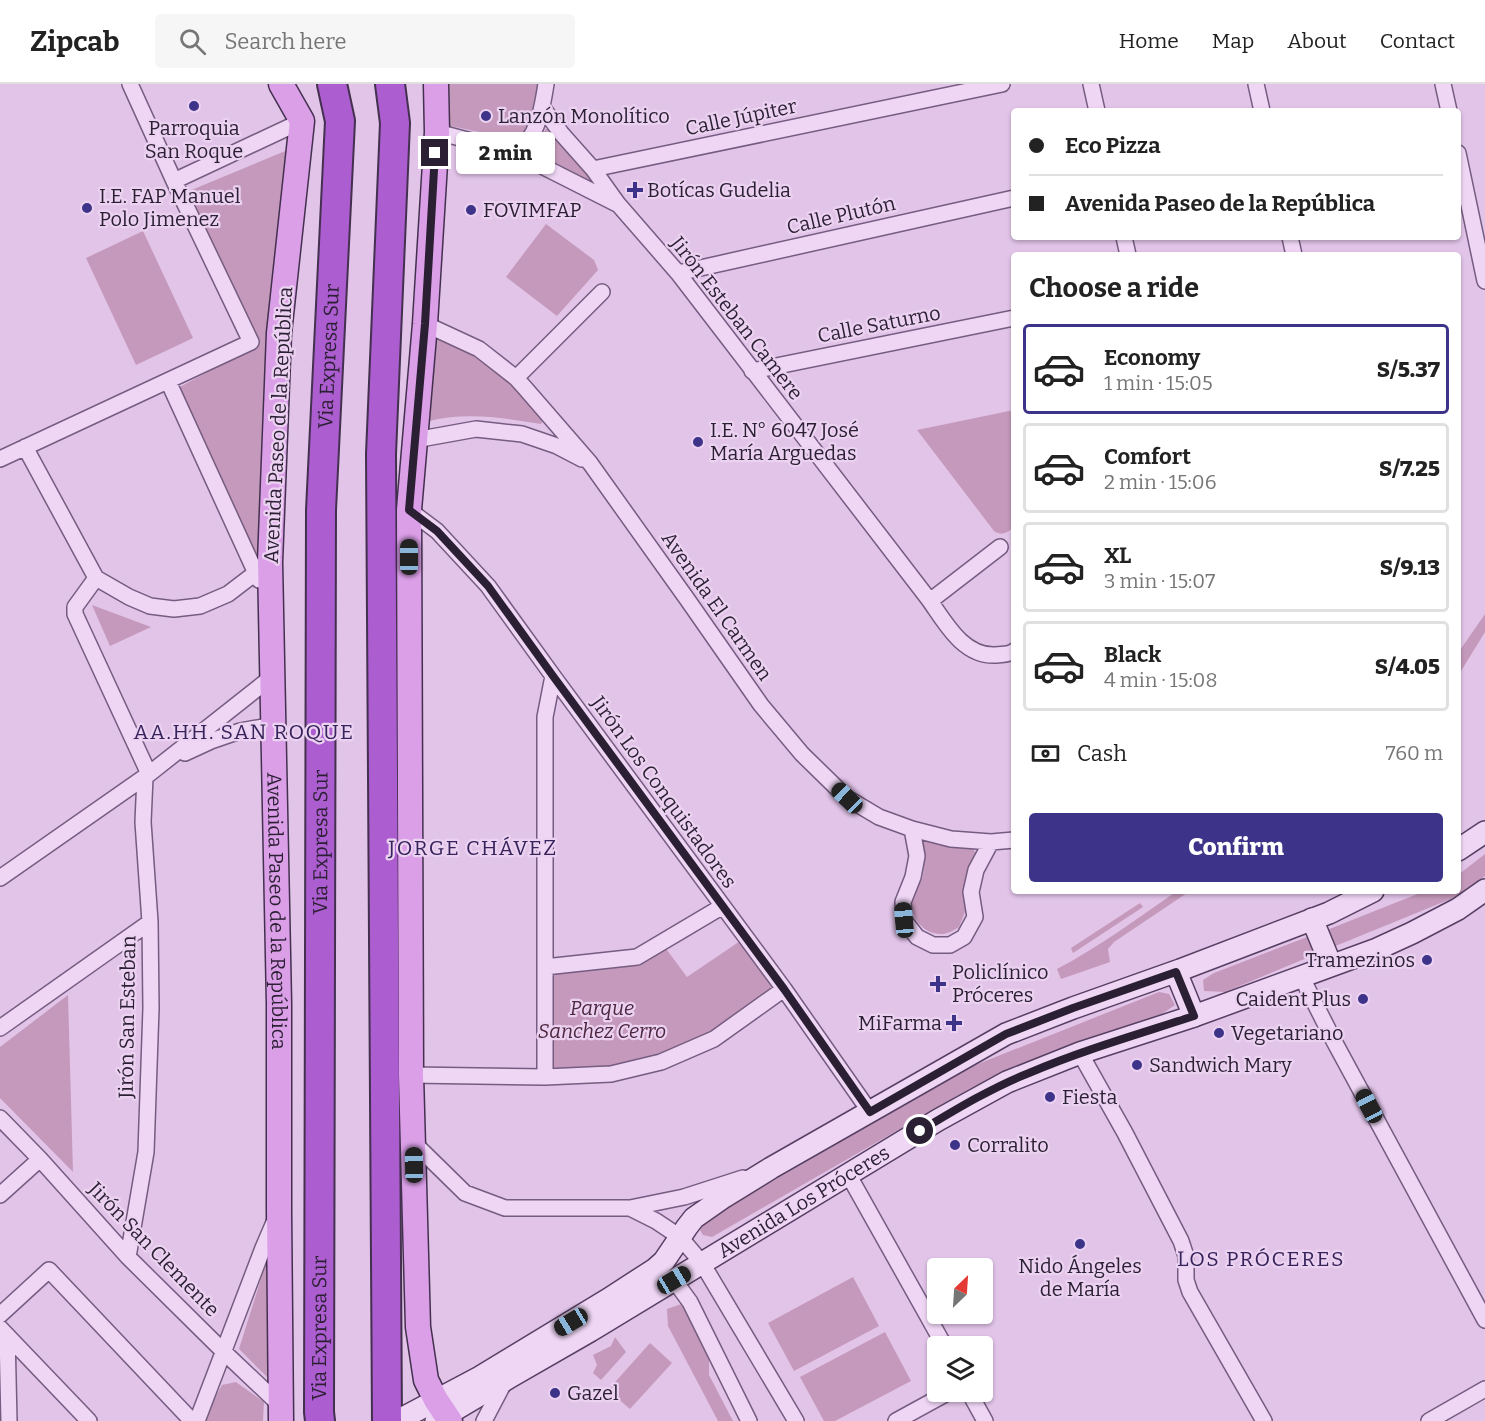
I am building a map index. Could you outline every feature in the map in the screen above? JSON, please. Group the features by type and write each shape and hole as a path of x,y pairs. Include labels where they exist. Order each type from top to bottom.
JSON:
{"highway":[{"name":"Via Expresa Sur","path":"320,1421 321,510 340,121 332,84"},
{"path":"387,1421 381,454 395,123 390,84"}],"main road":[{"path":"281,84 303,121"},
{"path":"436,84 437,132 425,324 409,510 411,1075 418,1327 426,1380 442,1414"},
{"name":"Avenida Paseo de la República","path":"281,1413 279,1004 273,676 271,604 263,568 279,333 303,121"},
{"path":"1461,848 1485,832"},
{"name":"Avenida Los Próceres","path":"396,1421 442,1414 506,1379 590,1331 938,1120 1007,1082 1080,1053 1194,1016 1377,949 1458,909 1485,891"},
{"name":"Avenida Los Próceres","path":"442,1414 490,1371 655,1269 664,1261 694,1218 707,1208 771,1168 1006,1034 1329,913 1367,894"},
{"path":"1312,919 1331,965"},
{"path":"1176,972 1194,1016"}],"street":[{"path":"0,459 251,342 130,84"},
{"path":"506,150 524,145 533,131 543,108 546,84"},
{"name":"Calle Júpiter","path":"593,169 1002,84"},
{"path":"1091,84 1095,108"},
{"path":"1256,84 1261,108"},
{"path":"1443,84 1448,108"},
{"name":"Jirón Esteban Camere","path":"543,108 561,133 593,169 618,204 678,273 957,639 972,649 990,655 1011,654"},
{"path":"174,181 303,121"},
{"name":"Jirón Esteban Camere","path":"437,132 506,150 618,204"},
{"path":"1461,167 1485,281"},
{"name":"Calle Plutón","path":"678,273 1011,199"},
{"path":"516,378 602,292"},
{"name":"Calle Saturno","path":"752,371 1011,319"},
{"name":"Avenida El Carmen","path":"425,324 479,349 516,378 590,464 761,705 802,754 847,798 879,817 912,829 951,839 991,842 1011,840"},
{"path":"26,447 96,579 150,606 174,609 200,606 228,594 263,568 168,381"},
{"path":"415,440 476,429 522,434 557,446 590,464"},
{"name":"Jirón Los Conquistadores","path":"409,510 437,531 488,586 784,989 870,1112"},
{"path":"930,601 1000,547"},
{"name":"Jirón San Esteban","path":"96,579 75,608 75,614 150,772 143,822 150,922 151,1008 146,1152 128,1257"},
{"path":"0,878 150,772 273,676"},
{"path":"545,1077 545,717 553,676"},
{"path":"150,772 211,741 240,731 274,725"},
{"path":"912,829 917,856 913,878 903,902 904,920 917,937 933,945 950,945 964,937 975,917 971,892 976,870 991,842"},
{"path":"545,966 637,957 723,906"},
{"path":"0,1028 150,922"},
{"path":"1301,976 1485,1320"},
{"path":"411,1075 545,1077 611,1074 662,1062 714,1039 784,989"},
{"path":"1080,1053 1181,1240 1186,1256 1186,1280 1190,1292 1264,1421"},
{"name":"Jirón San Clemente","path":"0,1118 128,1257 224,1352 281,1413"},
{"path":"413,1142 465,1194 505,1208 630,1208 684,1197 771,1168"},
{"path":"0,1195 40,1159"},
{"path":"848,1174 939,1336"},
{"path":"630,1208 657,1221 680,1237 702,1263 796,1421"},
{"path":"197,1421 279,1211"},
{"path":"0,1315 49,1270 192,1421"},
{"path":"674,1280 690,1302 749,1421"},
{"path":"3,1331 89,1421"},
{"path":"3,1331 8,1375 9,1421"},
{"path":"8,1375 18,1369 39,1368"},
{"path":"484,1421 506,1379"},
{"path":"1429,1421 1485,1389"},
{"path":"896,1421 931,1402"},
{"path":"975,1402 985,1421"}],"green space":[{"path":"445,84 538,84 529,121 523,134 519,140 508,141 489,134 446,125"},
{"path":"546,129 554,133 597,186 530,151"},
{"path":"290,149 265,554 256,563 176,389 258,345 189,191"},
{"path":"546,224 594,260 598,270 557,316 506,277"},
{"path":"143,231 193,338 136,365 86,258"},
{"path":"432,335 474,355 514,379 544,419 541,424 469,416 426,422"},
{"path":"1011,411 1011,529 1002,534 994,531 917,430"},
{"path":"92,605 151,627 110,646"},
{"path":"1485,614 1485,632 1461,671 1461,649"},
{"path":"926,840 973,849 977,854 966,874 965,912 959,927 944,934 929,931 923,927 912,910 912,895 923,875 921,842"},
{"path":"1485,854 1485,876 1461,894 1461,873"},
{"path":"1173,894 1186,894 1114,942 1108,949 1110,962 1061,979 1057,969 1103,942"},
{"path":"1417,894 1461,894 1333,947 1327,930"},
{"path":"1140,903 1143,907 1073,953 1071,948"},
{"name":"Parque Sanchez Cerro","path":"746,937 784,989 661,1062 545,1077 545,967 664,946 687,977"},
{"path":"1307,937 1314,955 1225,992 1204,991 1203,980 1214,973"},
{"path":"1159,992 1169,994 1175,1005 1162,1014 971,1088 712,1237 703,1235 700,1230 705,1220 973,1066"},
{"path":"68,995 73,1172 0,1098 0,1047"},
{"path":"271,1247 267,1377 239,1349"},
{"path":"853,1277 879,1326 794,1371 768,1323"},
{"path":"687,1302 709,1344 709,1375 733,1421 718,1421 668,1326 667,1309"},
{"path":"885,1332 911,1381 835,1421 824,1421 800,1377"},
{"path":"615,1337 626,1352 601,1380 593,1373 597,1365 593,1355 611,1346"},
{"path":"650,1343 672,1363 630,1409 608,1390"},
{"path":"236,1382 264,1402 263,1421 202,1421 222,1385"}],"place":[{"name":"Parroquia San Roque","path":"194,106"},
{"name":"Lanzón Monolítico","path":"486,116"},
{"name":"Botícas Gudelia","path":"635,190"},
{"name":"I.E. FAP Manuel Polo Jimenez","path":"87,208"},
{"name":"FOVIMFAP","path":"471,210"},
{"name":"I.E. N° 6047 José María Arguedas","path":"698,442"},
{"name":"Tramezinos","path":"1427,960"},
{"name":"Policlínico Próceres","path":"938,984"},
{"name":"Caident Plus","path":"1363,999"},
{"name":"MiFarma","path":"954,1023"},
{"name":"Vegetariano","path":"1219,1033"},
{"name":"Sandwich Mary","path":"1137,1065"},
{"name":"Fiesta","path":"1050,1097"},
{"name":"Corralito","path":"955,1145"},
{"name":"Nido Ángeles de María","path":"1080,1244"},
{"name":"Gazel","path":"555,1393"}],"district":[{"name":"AA.HH. SAN ROQUE","path":"244,732"},
{"name":"JORGE CHÁVEZ","path":"473,848"},
{"name":"LOS PRÓCERES","path":"1261,1259"}],"route":[{"path":"435,153 425,324 409,510 437,531 488,586 784,989 870,1112 1006,1034 1176,972 1194,1016 1080,1053 1030,1072 1007,1082 920,1131"}]}
